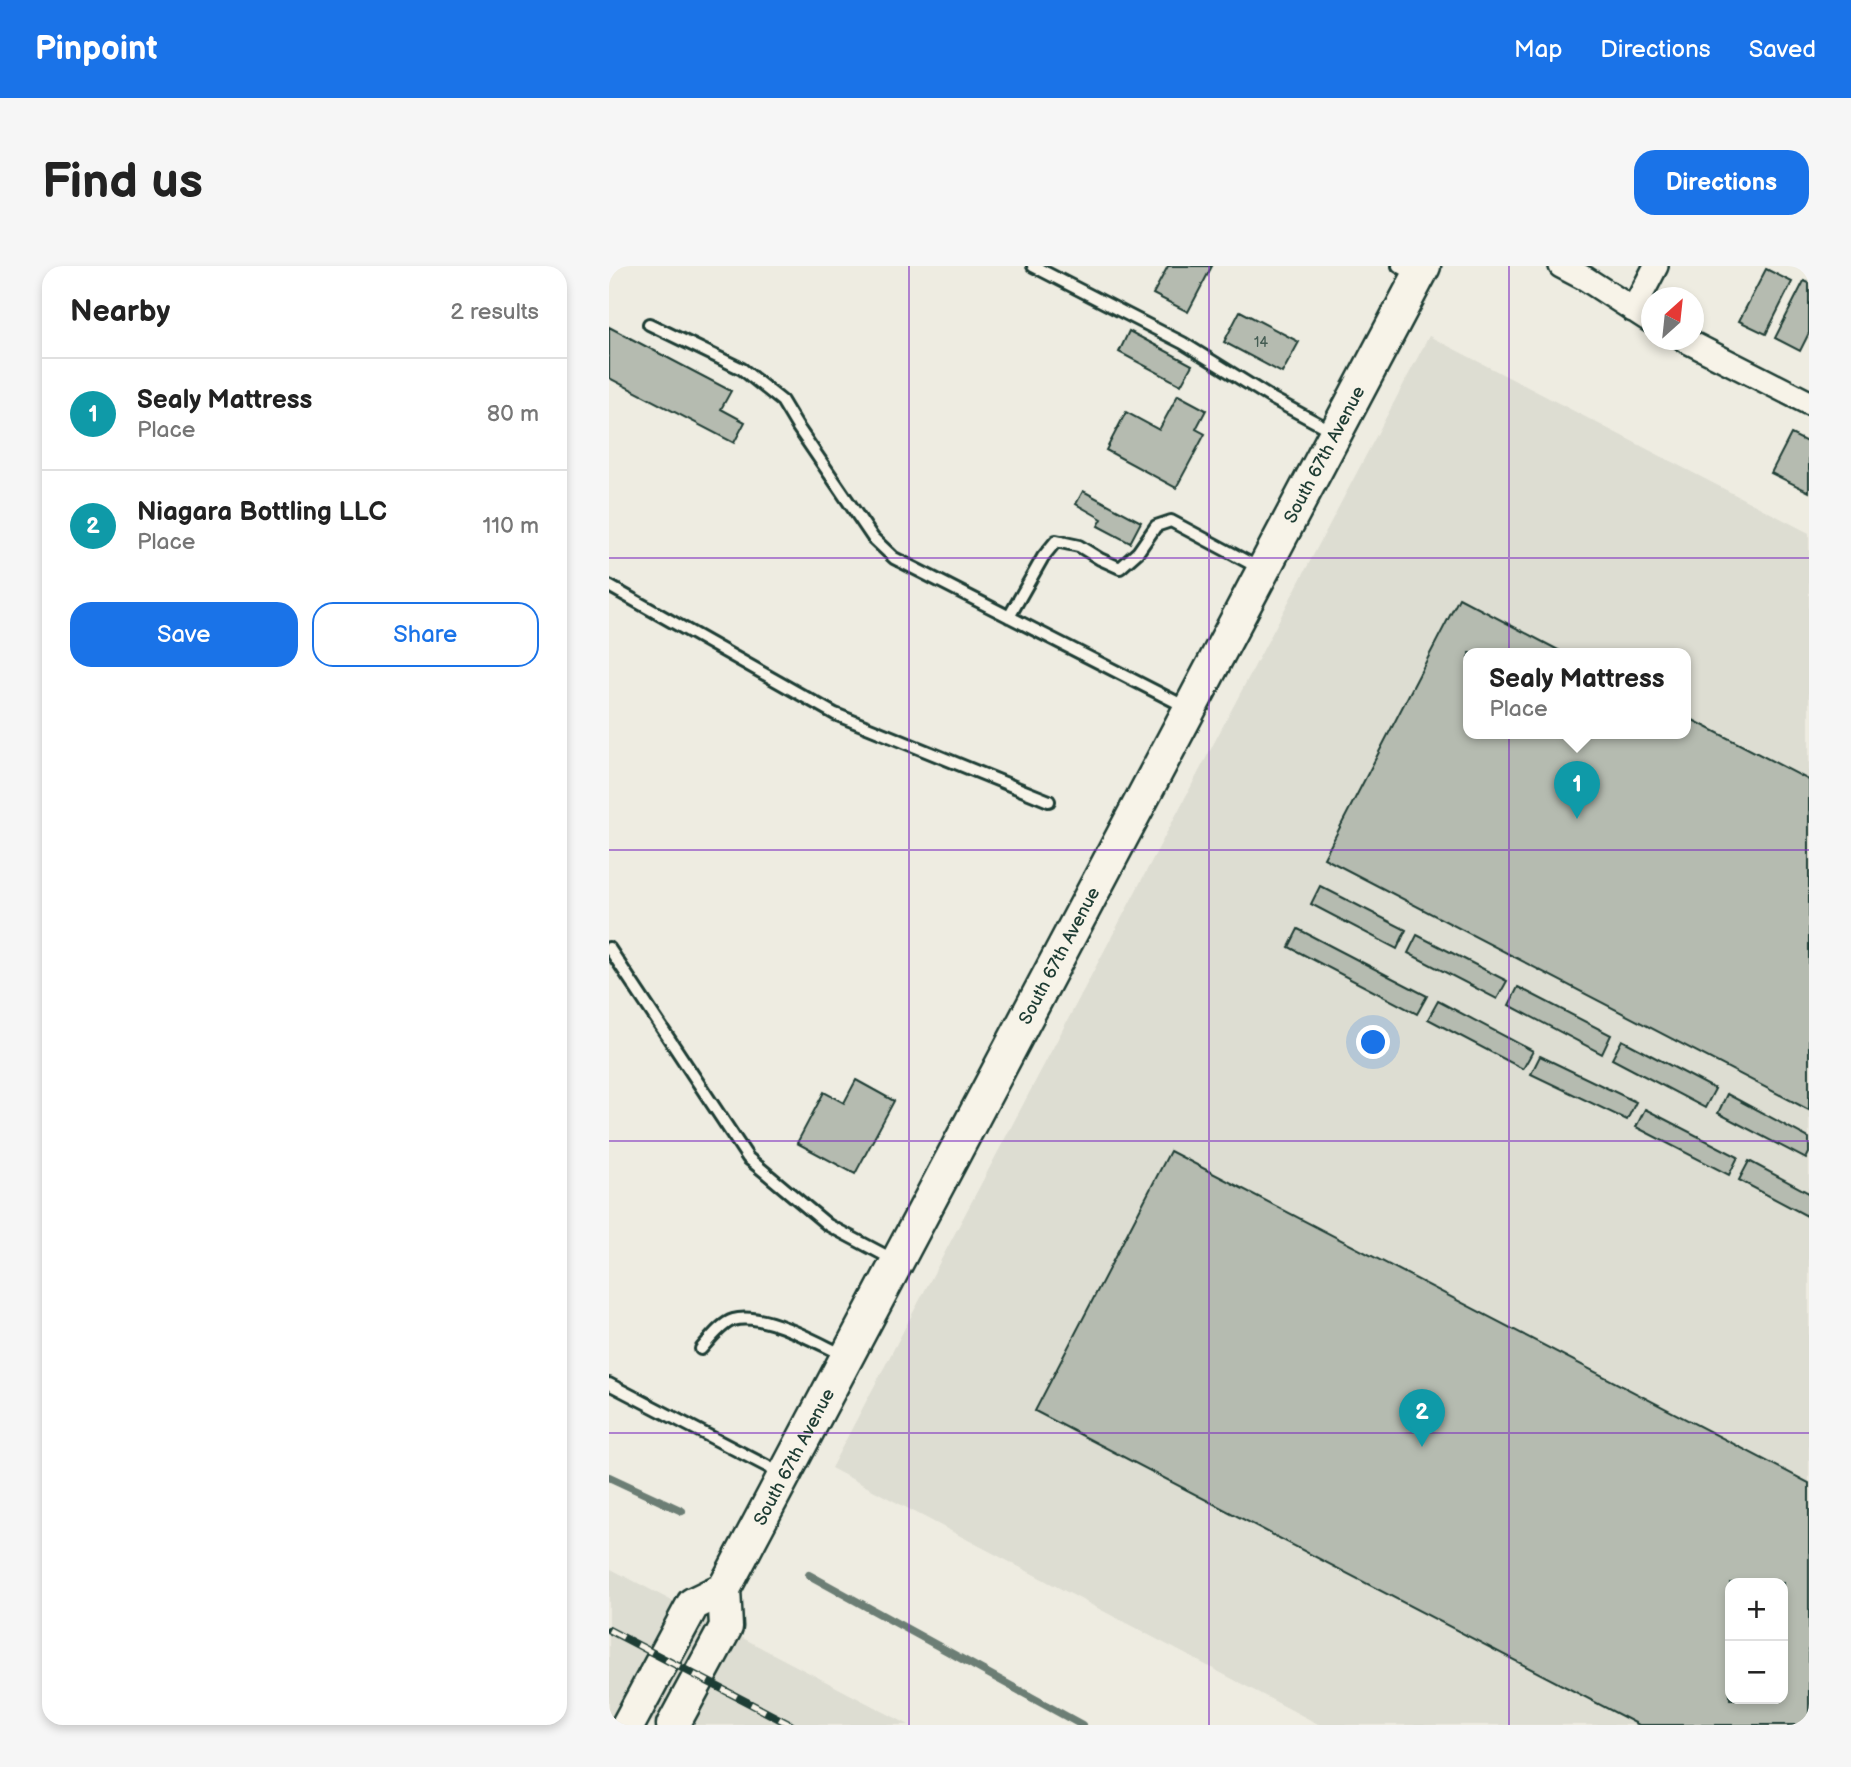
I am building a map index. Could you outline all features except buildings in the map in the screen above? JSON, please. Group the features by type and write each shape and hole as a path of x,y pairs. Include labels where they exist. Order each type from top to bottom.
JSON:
{"main road":[{"name":"South 67th Avenue","path":"724,1589 1396,320 1414,270"},
{"path":"628,1725 693,1604 724,1589 726,1627 673,1725"}],"street":[{"path":"1561,266 1641,315"},
{"path":"1650,287 1656,266"},
{"path":"1704,350 1809,403"}],"lane":[{"path":"1033,266 1183,343 1273,400 1336,433"},
{"path":"649,324 742,369 782,401 873,538 894,558 1190,709"},
{"path":"1009,617 1043,557 1056,541 1079,546 1120,568 1138,552 1156,526 1171,521 1264,570"},
{"path":"609,586 835,714 1049,800"},
{"path":"609,948 748,1158 828,1225 898,1263"},
{"path":"701,1349 730,1320 749,1318 776,1325 848,1357"},
{"path":"609,1384 785,1476"}],"shaded area":[{"path":"1429,336 1809,533 1809,1725 1320,1725 831,1468"},
{"path":"609,1568 909,1725 661,1725 619,1707 609,1725"}],"waterway":[{"path":"609,1477 682,1511"},
{"path":"809,1575 1082,1725"}],"railway":[{"path":"609,1630 791,1725"}],"place":[{"name":"Sealy Mattress","path":"1577,819"},
{"name":"Niagara Bottling LLC","path":"1422,1447"}]}
